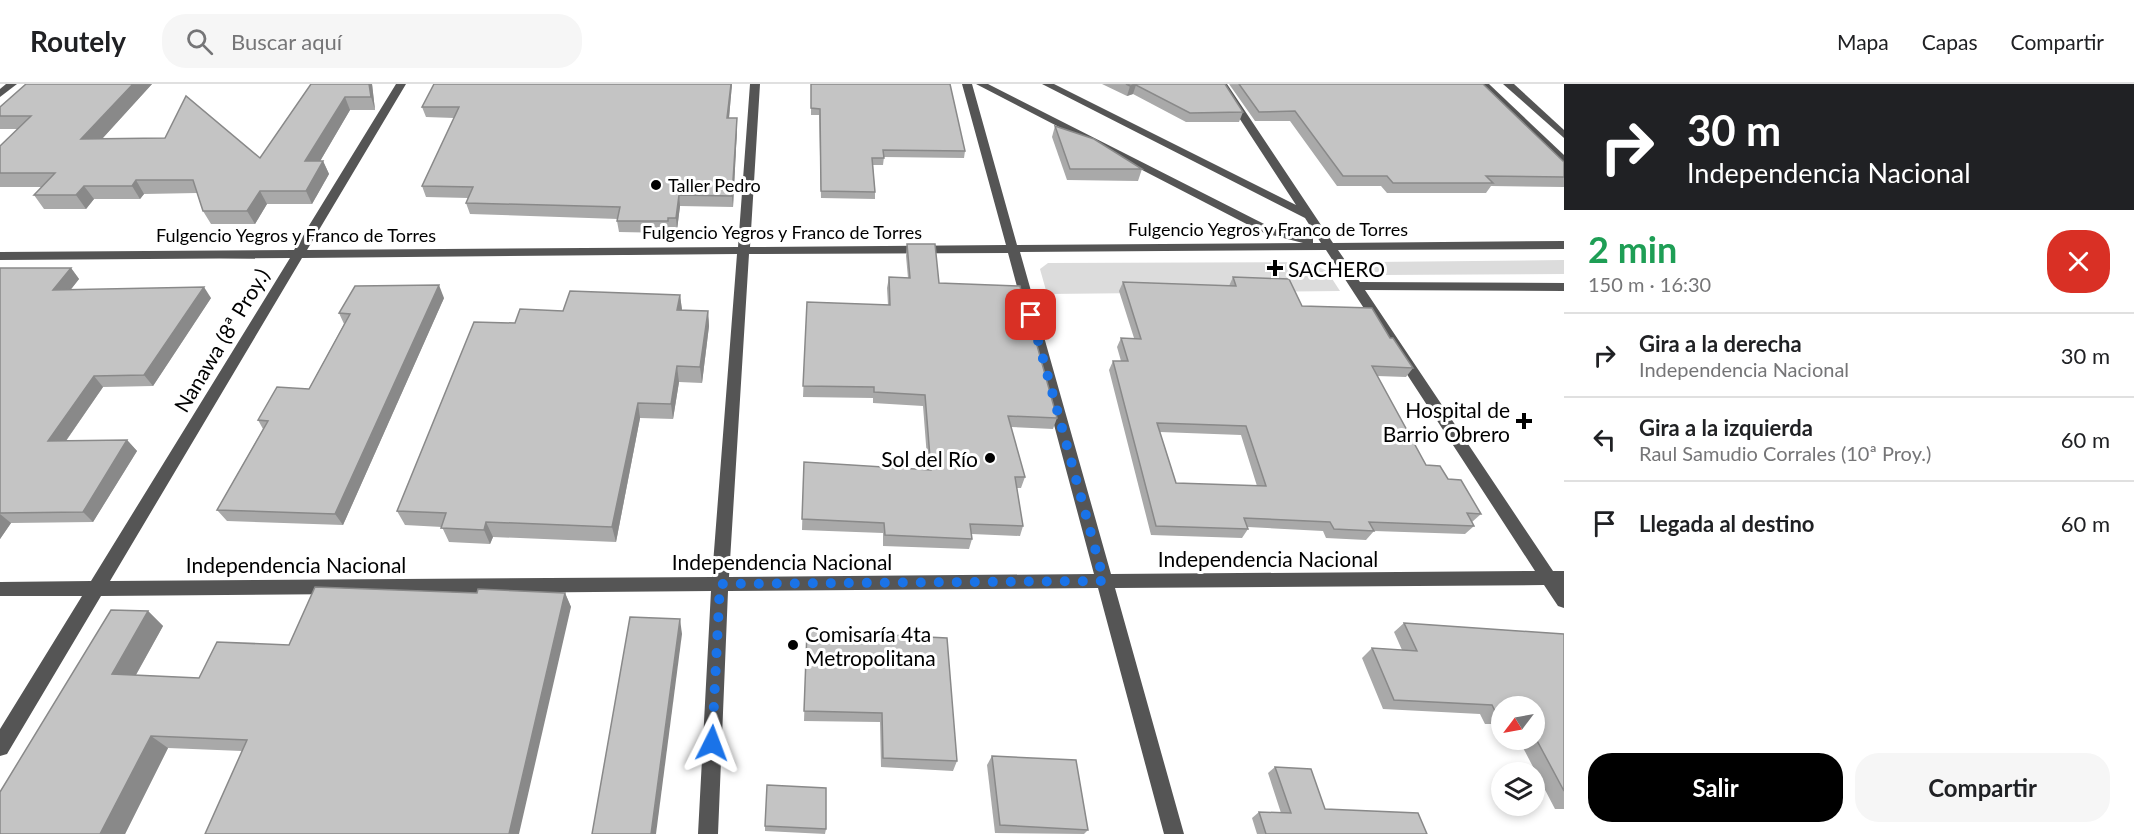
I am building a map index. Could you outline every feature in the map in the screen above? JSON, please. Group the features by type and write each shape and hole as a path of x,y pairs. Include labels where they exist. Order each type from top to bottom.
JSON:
{"street":[{"path":"0,94 12,84"},
{"name":"Nanawa (8ª Proy.)","path":"0,747 401,84"},
{"path":"708,834 720,584 755,84"},
{"path":"967,84 1174,834"},
{"path":"981,84 1268,231 1332,246"},
{"path":"1047,84 1309,216"},
{"path":"1222,84 1309,216 1332,246 1556,578 1564,601"},
{"path":"1484,84 1564,162"},
{"path":"1508,84 1564,135"},
{"name":"Fulgencio Yegros y Franco de Torres","path":"0,255 1564,244"},
{"path":"1358,286 1564,287"},
{"name":"Independencia Nacional","path":"0,589 1556,578"}],"shaded area":[{"path":"1564,260 1564,274 1380,275 1366,267 1372,262"},
{"path":"1308,262 1327,271 1340,291 1047,294 1040,269 1048,263"}],"building":[{"path":"26,84 133,84 81,139 165,138 186,96 260,158 311,84 369,84 371,97 345,97 305,161 323,161 306,191 260,191 247,211 203,211 193,180 136,180 132,186 84,186 76,195 34,195 55,173 0,173 0,146 31,116 0,116 0,107"},
{"path":"434,84 731,84 727,118 737,118 732,196 679,195 676,218 668,218 668,221 617,221 620,207 466,203 473,187 422,186 459,107 422,107"},
{"path":"811,84 950,84 965,151 883,150 884,158 872,158 875,192 821,191 820,109 811,108"},
{"path":"1126,84 1225,84 1243,112 1190,113 1136,85"},
{"path":"1239,84 1483,84 1564,162 1564,177 1486,176 1493,183 1393,183 1387,176 1343,176 1295,111 1259,112"},
{"path":"1055,126 1094,139 1142,169 1070,169"},
{"path":"907,244 935,244 939,283 1020,286 1029,327 1032,327 1057,418 1008,416 1025,477 1015,477 1023,526 970,524 972,539 885,535 884,523 802,519 804,462 931,470 925,395 874,392 874,387 803,386 807,302 890,305 889,277 910,278"},
{"path":"0,268 71,268 53,290 204,287 144,375 94,376 48,441 127,440 83,512 0,513"},
{"path":"1233,277 1289,279 1302,306 1372,308 1390,338 1393,338 1413,368 1372,366 1426,465 1440,466 1448,479 1461,480 1481,514 1467,513 1474,526 1369,522 1374,531 1334,529 1330,522 1244,518 1248,529 1156,526 1113,361 1128,361 1121,338 1141,339 1123,282 1236,286","holes":["1157,423 1246,426 1266,486 1176,483"]},
{"path":"439,285 335,514 217,510 268,421 258,420 277,387 309,389 350,314 339,313 355,286"},
{"path":"570,291 680,295 677,310 708,311 700,367 677,366 671,404 638,403 612,527 486,522 484,530 441,528 446,513 397,511 474,322 515,323 520,309 563,311"},
{"path":"315,587 477,593 478,589 565,593 509,834 205,834 247,740 151,736 100,834 0,834 0,792 111,610 148,611 112,674 199,678 217,642 289,645"},
{"path":"630,617 680,619 651,834 592,834"},
{"path":"1404,623 1564,634 1564,791 1542,750 1545,750 1545,696 1491,696 1491,705 1394,700 1372,648 1417,651"},
{"path":"807,631 947,638 957,761 883,758 882,713 804,711"},
{"path":"992,756 1076,760 1088,830 1000,825"},
{"path":"1275,767 1311,769 1325,809 1418,813 1427,834 1266,834 1259,812 1291,813"},
{"path":"767,785 826,788 826,829 765,826"}],"place":[{"name":"Taller Pedro","path":"656,185"},
{"name":"SACHERO","path":"1275,268"},
{"name":"Hospital de Barrio Obrero","path":"1524,421"},
{"name":"Sol del Río","path":"990,458"},
{"name":"Comisaría 4ta Metropolitana","path":"793,645"}],"route":[{"path":"712,743 720,584 1104,581 1031,315"}]}
